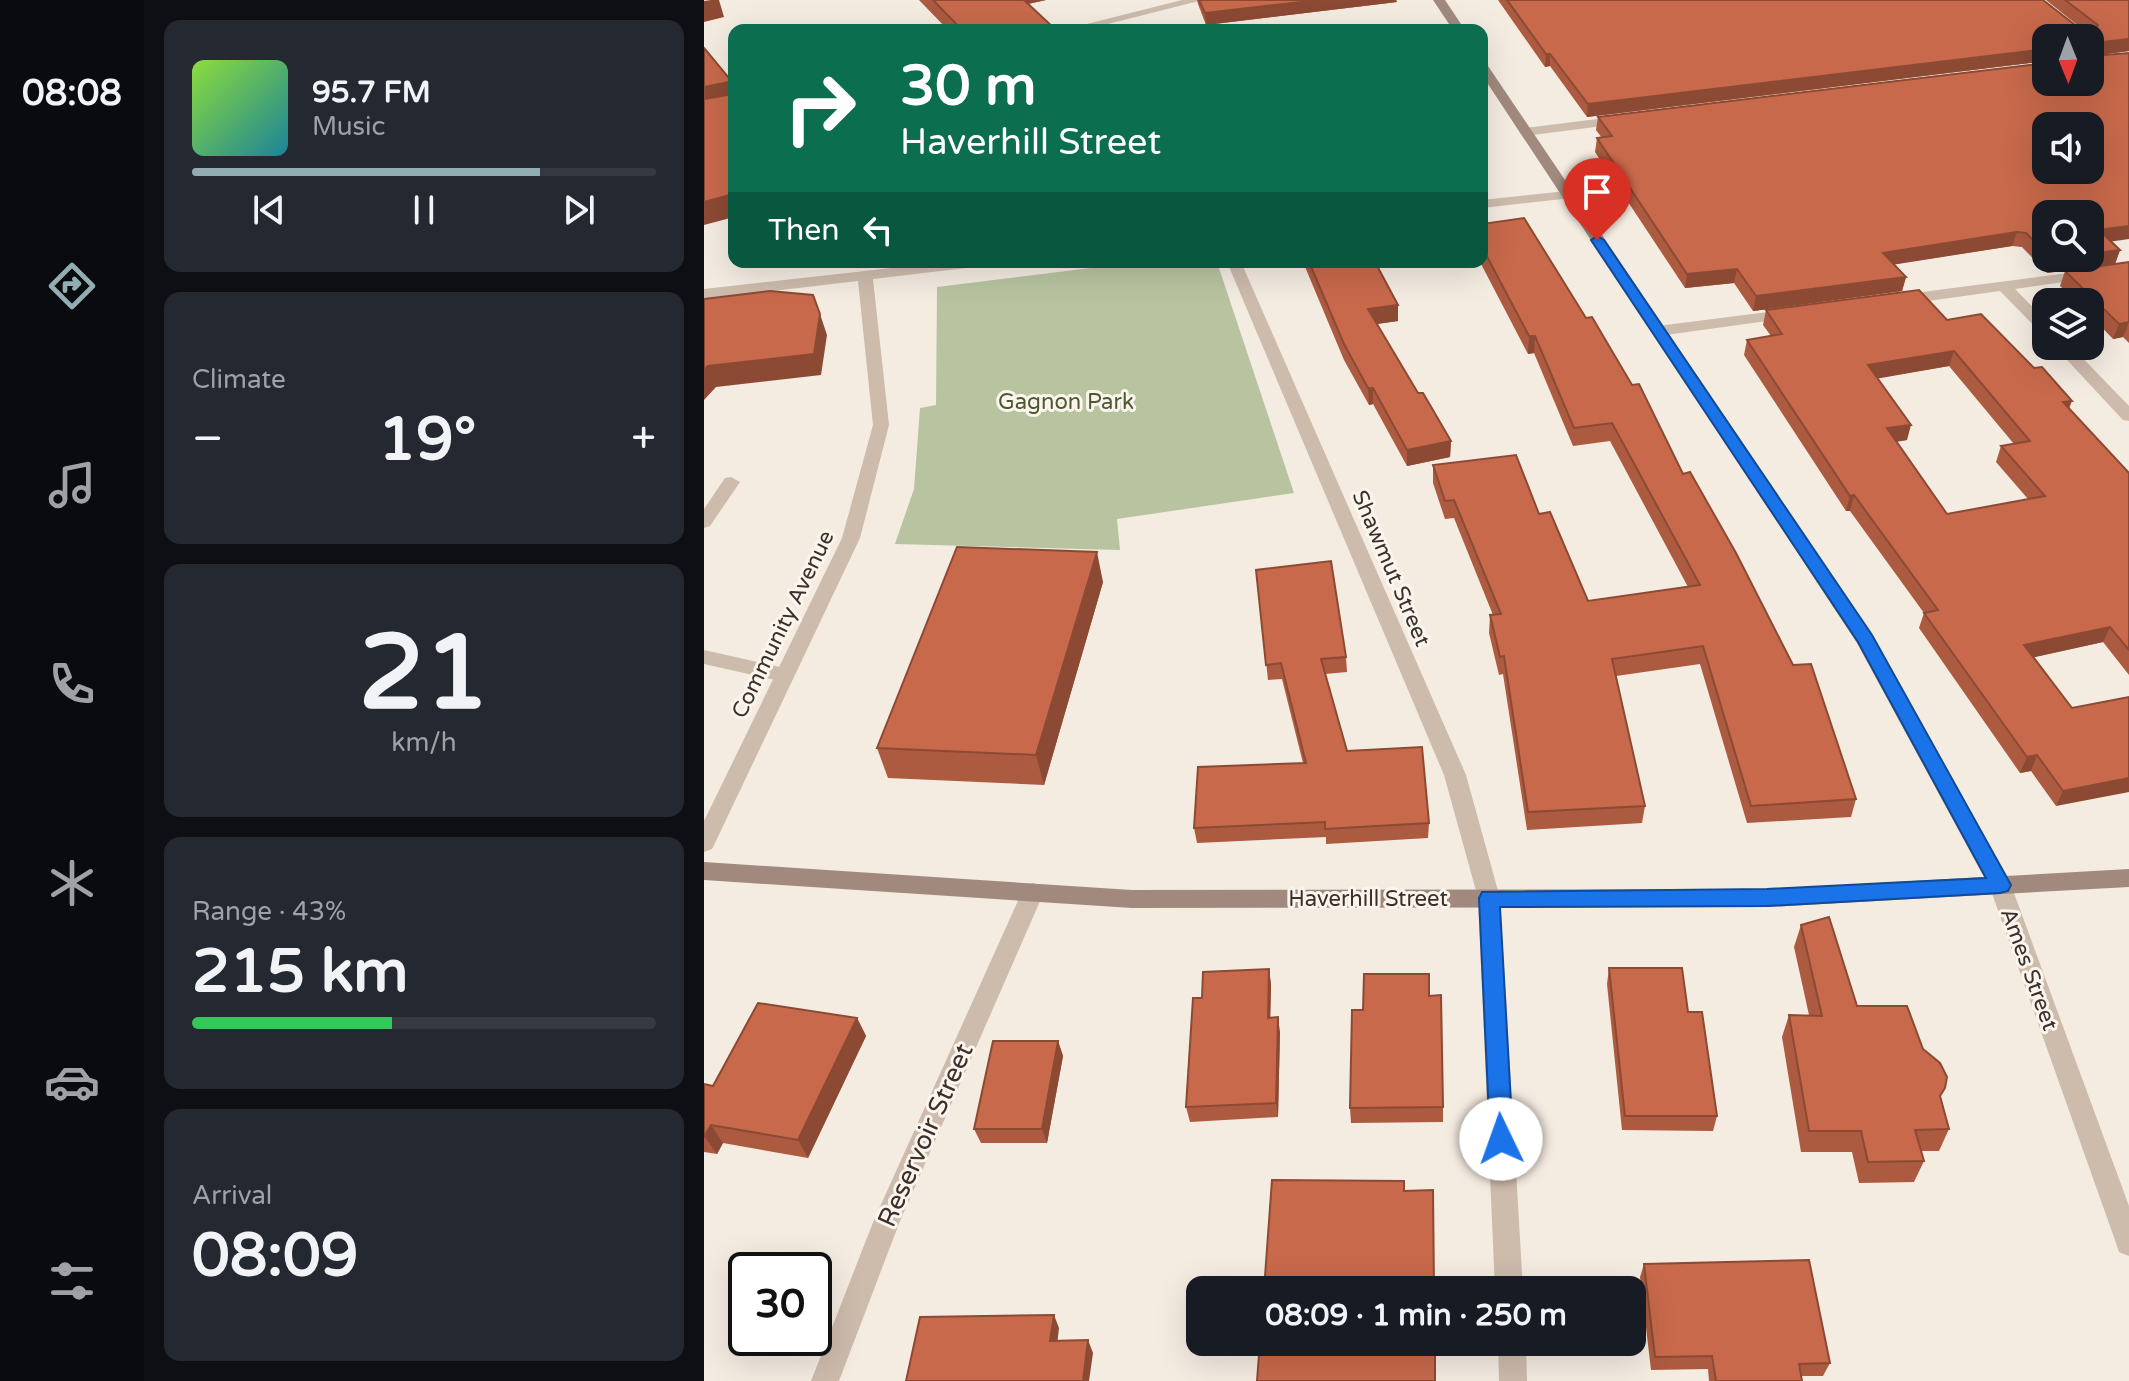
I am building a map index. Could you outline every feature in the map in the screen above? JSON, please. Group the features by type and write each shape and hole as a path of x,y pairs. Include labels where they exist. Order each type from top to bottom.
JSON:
{"street":[{"path":"1095,24 1197,0"},
{"path":"1439,0 1455,24"},
{"name":"Ames Street","path":"1488,75 1865,640 2000,885 2129,1243"},
{"path":"1525,132 1635,119"},
{"path":"1488,203 1567,195"},
{"path":"704,294 932,268"},
{"name":"Shawmut Street","path":"1237,268 1455,775 1489,898 1508,1276"},
{"path":"1879,303 2129,269"},
{"name":"Community Avenue","path":"704,843 851,538 881,425 865,276"},
{"path":"2005,287 2032,315"},
{"path":"1658,331 1816,311"},
{"path":"2075,360 2129,416"},
{"path":"704,522 731,482"},
{"path":"704,657 784,675"},
{"name":"Haverhill Street","path":"704,871 1132,899 1767,898 2129,878"},
{"name":"Reservoir Street","path":"825,1381 887,1220 1033,892"},
{"path":"1512,1356 1513,1381"}],"green space":[{"name":"Gagnon Park","path":"1091,268 1219,268 1294,493 1117,519 1120,550 895,544 914,489 920,408 936,405 937,287"}],"building":[{"path":"933,0 1024,0 1050,24 956,24"},
{"path":"1199,0 1319,0 1205,13"},
{"path":"1507,0 2043,0 2074,24 2032,24 2032,51 1588,104 1550,54 1546,54"},
{"path":"2065,0 2129,0 2129,39 2104,42 2104,24 2097,24"},
{"path":"704,48 728,77 728,82 704,87"},
{"path":"2129,53 2129,226 2104,229 2104,200 2032,200 2032,239 2026,233 2017,232 1883,253 1906,277 1756,296 1737,269 1687,274 1597,138 1612,136 1598,117 2032,65 2032,96 2104,96 2104,55"},
{"path":"728,95 728,196 704,202 704,99"},
{"path":"1524,218 1586,318 1592,317 1632,385 1639,384 1683,474 1690,472 1736,553 1793,665 1811,664 1856,799 1751,806 1703,646 1612,659 1645,806 1528,812 1504,656 1500,657 1490,615 1501,614 1454,500 1445,501 1433,465 1516,455 1539,514 1550,512 1588,601 1700,585 1612,423 1574,428 1535,336 1529,336 1488,258 1488,223"},
{"path":"2104,235 2120,250 2104,252"},
{"path":"2129,262 2129,322 2119,324 2104,309 2104,288 2082,288 2066,272 2104,272 2104,266"},
{"path":"1312,268 1378,268 1398,305 1368,309 1451,441 1407,450 1373,388 1368,388 1344,344"},
{"path":"1919,290 1947,320 1981,314 2034,368 2042,367 2072,401 2063,402 2129,473 2129,650 2110,627 2024,645 2072,708 2129,697 2129,778 2063,791 2037,755 2027,757 1924,613 1938,610 1854,495 1850,496 1747,340 1782,334 1766,310","holes":["1954,351 2030,441 2001,446 2045,496 1947,514 1887,428 1911,425 1868,365"]},
{"path":"770,291 813,295 820,314 814,354 708,366 704,370 704,299"},
{"path":"957,547 1097,552 1036,755 877,748"},
{"path":"1331,561 1346,657 1321,659 1347,751 1422,747 1429,823 1325,829 1325,822 1194,828 1198,767 1306,763 1281,663 1266,665 1256,570"},
{"path":"1829,917 1857,1006 1907,1006 1923,1049 1940,1063 1947,1077 1940,1096 1949,1129 1915,1130 1924,1161 1868,1162 1861,1131 1809,1131 1789,1015 1822,1016 1801,925"},
{"path":"1609,968 1682,968 1688,1012 1702,1012 1717,1116 1625,1116"},
{"path":"1269,969 1268,1018 1278,1017 1276,1103 1186,1107 1193,998 1202,998 1203,972"},
{"path":"1364,974 1429,974 1429,996 1441,995 1443,1107 1350,1108 1352,1010 1363,1010"},
{"path":"758,1003 857,1018 798,1140 711,1125 704,1137 704,1084 713,1086"},
{"path":"993,1041 1058,1041 1042,1129 974,1129"},
{"path":"1272,1180 1404,1181 1404,1191 1433,1190 1434,1276 1265,1276"},
{"path":"1809,1260 1830,1363 1799,1364 1802,1381 1716,1381 1712,1356 1655,1357 1644,1264"},
{"path":"1054,1315 1050,1341 1088,1340 1083,1381 906,1381 920,1317"},
{"path":"1259,1356 1435,1356 1435,1381 1257,1381"}],"route":[{"path":"1501,1139 1489,898 1767,898 2000,885 1865,640 1597,240"}]}
